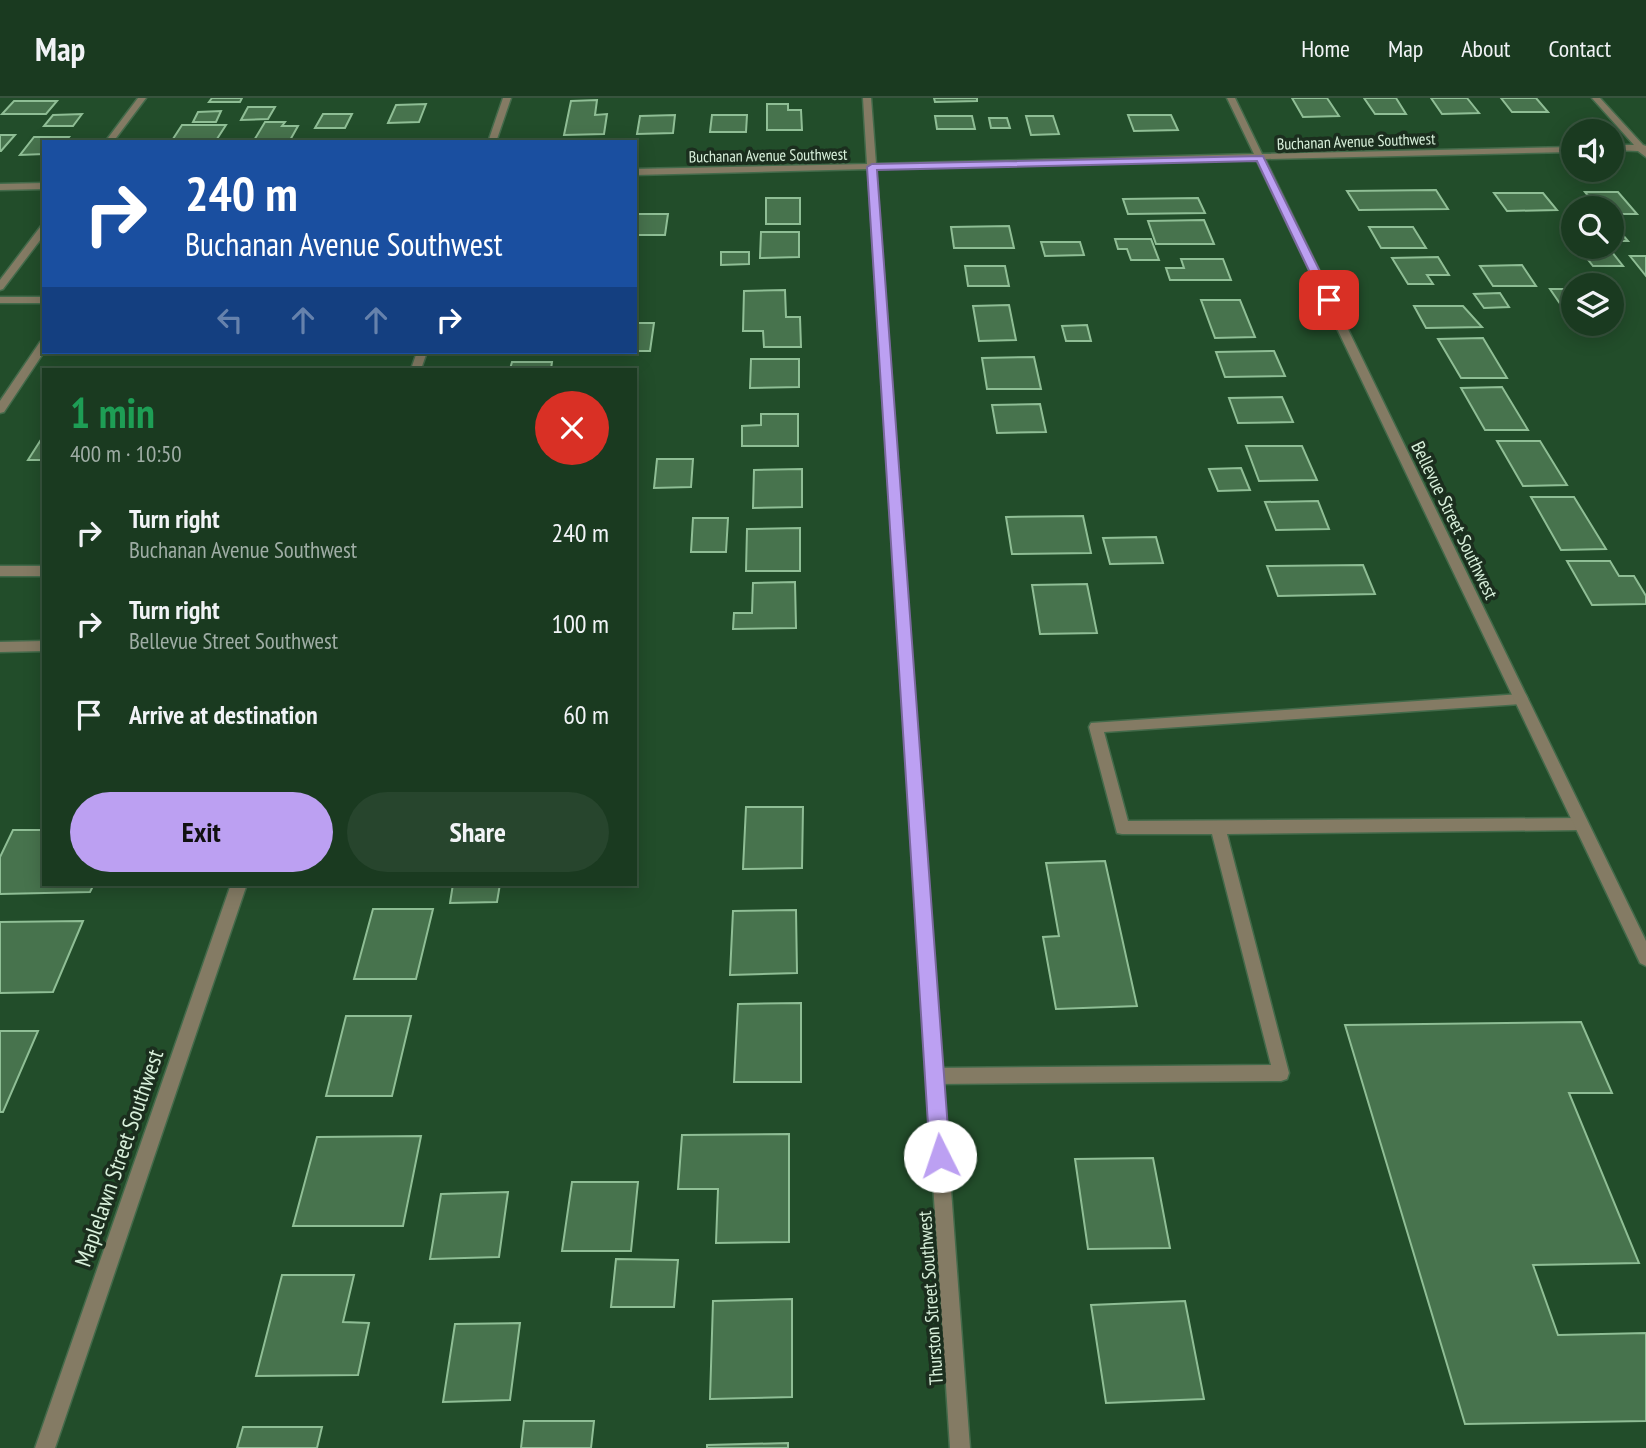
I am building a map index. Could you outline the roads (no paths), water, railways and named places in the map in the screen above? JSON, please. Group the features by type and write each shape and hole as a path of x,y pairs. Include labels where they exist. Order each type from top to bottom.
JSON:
{"street":[{"path":"110,140 142,98"},
{"path":"493,140 507,98"},
{"name":"Thurston Street Southwest","path":"867,98 960,1448"},
{"name":"Bellevue Street Southwest","path":"1231,98 1646,958"},
{"path":"1596,98 1644,150"},
{"name":"Buchanan Avenue Southwest","path":"637,172 1561,149"},
{"path":"1624,149 1644,150"},
{"path":"0,187 42,186"},
{"path":"0,287 42,231"},
{"path":"0,300 42,300"},
{"path":"0,409 42,347"},
{"path":"0,571 42,571"},
{"path":"0,647 42,646"},
{"path":"1521,699 1096,727 1122,828 1581,824"},
{"path":"934,1076 1282,1073 1218,827"},
{"name":"Maplelawn Street Southwest","path":"45,1448 238,886"}]}
